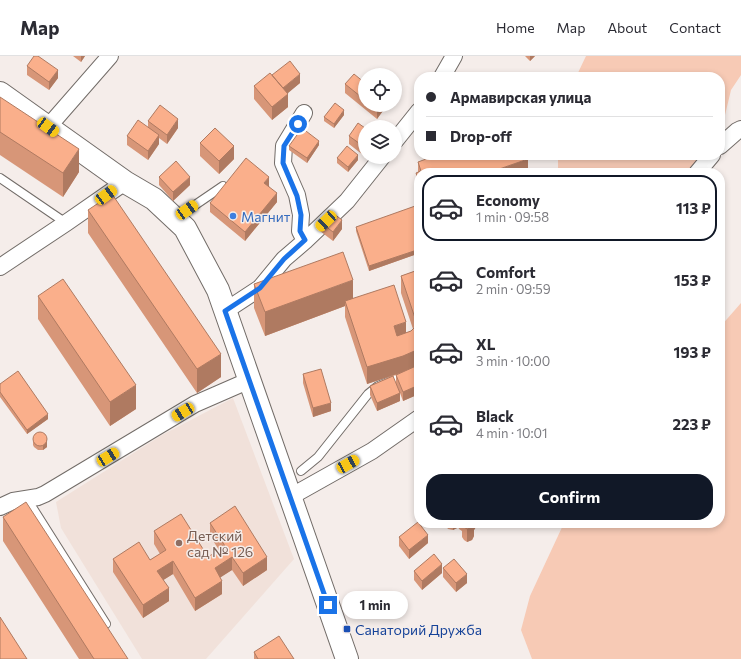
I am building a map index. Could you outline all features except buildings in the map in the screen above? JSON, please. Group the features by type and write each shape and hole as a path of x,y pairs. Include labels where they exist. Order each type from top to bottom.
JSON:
{"main road":[{"path":"0,93 125,182 154,200 186,228 218,290 347,659"}],"street":[{"path":"48,127 110,56"},
{"path":"445,72 454,56"},
{"path":"304,113 284,146 283,163 297,196 301,215 300,231 305,240"},
{"path":"402,132 414,117"},
{"path":"725,142 741,128"},
{"path":"701,168 708,160"},
{"path":"225,311 260,288 284,259 347,201 376,164"},
{"path":"0,267 125,182"},
{"path":"0,507 13,500 38,497 45,494 195,404 250,380"},
{"path":"290,497 372,451 414,422"}],"lane":[{"path":"0,178 66,223"},
{"path":"175,219 223,186"},
{"path":"301,471 318,457 368,394 378,386 414,371"},
{"path":"27,499 111,632"}],"shaded area":[{"path":"586,56 741,56 741,75 731,90 725,115 725,72 578,72"},
{"path":"558,160 701,160 694,168 558,168"},
{"path":"741,303 741,659 532,659 521,630 530,596 562,528 725,528 725,321"},
{"name":"Детский сад № 126","path":"233,398 294,559 206,659 142,659 61,528 56,502 162,435"}],"place":[{"name":"Магнит","path":"233,216"},
{"name":"Детский сад № 126","path":"179,543"},
{"name":"Санаторий Дружба","path":"347,629"}],"route":[{"path":"298,124 284,146 283,163 297,196 301,215 300,231 305,240 284,259 260,288 225,311 328,605"}]}
